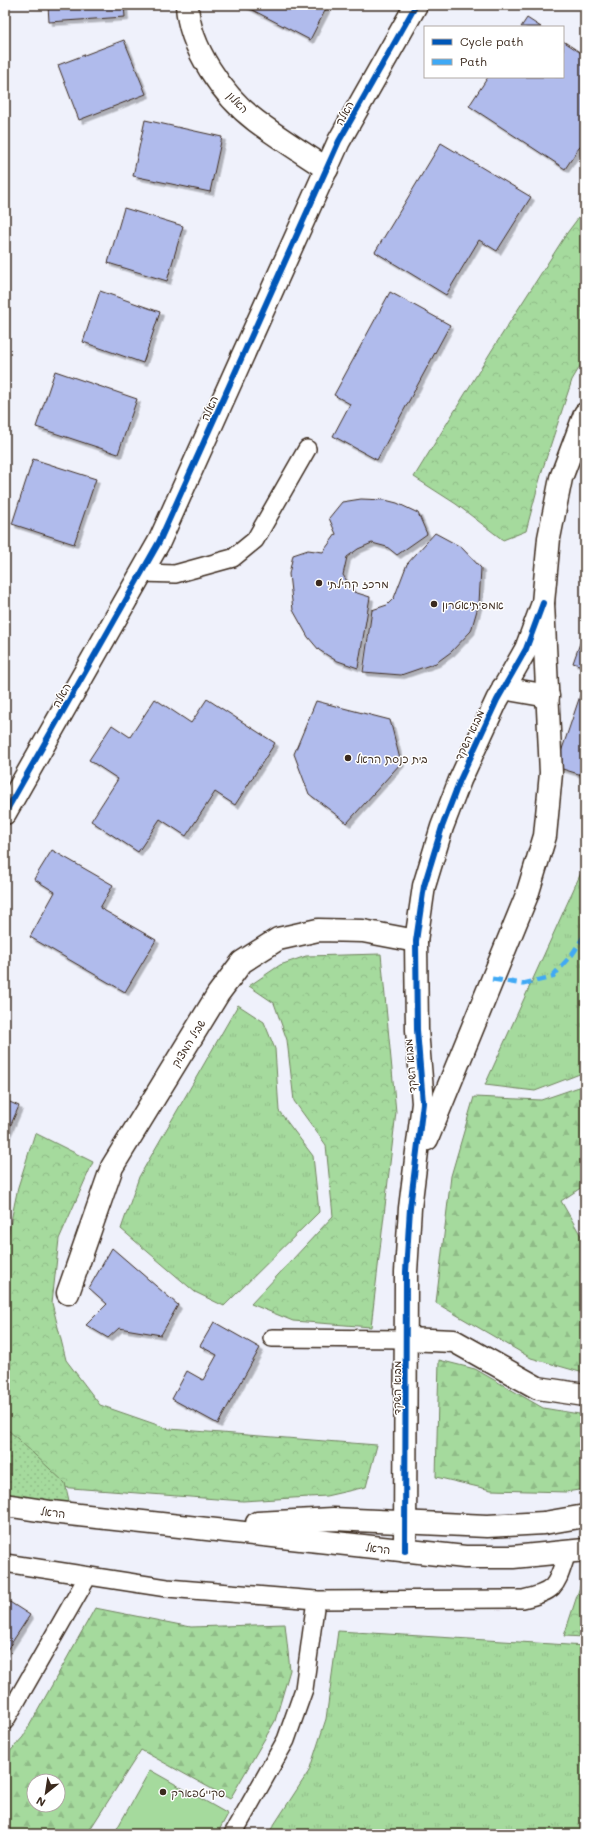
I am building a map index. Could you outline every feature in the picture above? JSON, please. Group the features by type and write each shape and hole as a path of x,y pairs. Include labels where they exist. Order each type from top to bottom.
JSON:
{"street":[{"name":"האלון","path":"187,5 194,42 231,98 255,120 327,169"},
{"name":"האלה","path":"5,812 142,573 162,535 339,141 416,5"},
{"name":"מבוא השקד","path":"416,1170 454,1070 527,895 545,836 551,773 543,603 549,538 560,478 585,414"},
{"name":"מבוא השקד","path":"405,1551 406,1272 410,1208 416,1170 423,1103 417,1030 416,941 424,886 442,827 460,780 503,688 526,649 543,603"},
{"path":"503,688 548,696"},
{"name":"שביל המצוק","path":"68,1293 112,1167 218,994 242,962 278,939 318,930 363,931 416,941"},
{"path":"406,1339 454,1341 538,1388 585,1395"},
{"name":"הראל","path":"5,1505 51,1512 196,1526 465,1557 513,1557 576,1552"},
{"name":"הראל","path":"196,1526 333,1519 486,1526 544,1523 585,1516"}],"lane":[{"path":"142,573 175,574 233,558 255,540 308,449"},
{"path":"272,1338 406,1339"},
{"path":"5,1563 167,1588 316,1600 523,1599 544,1594 556,1584 576,1552"},
{"path":"5,1721 88,1576"},
{"path":"232,1834 289,1733 304,1689 316,1600"}],"green space":[{"path":"585,209 585,358 572,380 542,471 526,531 503,540 456,504 414,477 492,350 567,233"},
{"path":"585,864 585,1072 535,1091 485,1085"},
{"path":"381,954 396,1112 371,1327 293,1321 251,1304 333,1216 326,1145 294,1101 287,1040 274,1003 249,986 280,965 306,956"},
{"path":"238,1005 264,1022 275,1049 279,1111 313,1156 319,1212 224,1306 195,1292 121,1229 139,1177"},
{"path":"585,1085 585,1185 561,1201 585,1243 585,1372 580,1372 531,1358 436,1303 451,1176 474,1097 541,1100"},
{"path":"35,1133 93,1162 59,1239 52,1303 66,1360 100,1405 169,1429 377,1445 366,1487 326,1496 243,1501 5,1483 5,1250 18,1187"},
{"path":"439,1360 475,1369 543,1408 585,1415 585,1489 566,1492 491,1490 436,1477"},
{"path":"5,1427 65,1483 70,1505 5,1496"},
{"path":"585,1571 585,1637 564,1636"},
{"path":"95,1608 191,1627 285,1624 290,1670 275,1721 230,1799 141,1750 87,1834 6,1834 5,1757 23,1737"},
{"path":"338,1631 585,1646 585,1834 268,1834 309,1771 326,1719"},
{"name":"סקייטפארק","path":"150,1770 228,1814 217,1834 114,1834"}],"building":[{"path":"48,5 124,5 125,17 49,22"},
{"path":"243,5 328,5 310,40"},
{"path":"527,18 539,26 522,26"},
{"path":"124,40 146,94 79,120 58,65"},
{"path":"564,42 581,53 585,46 585,147 581,145 565,169 469,106 487,78 564,78"},
{"path":"145,120 222,137 210,192 133,176"},
{"path":"441,143 531,197 497,251 479,240 446,295 375,252"},
{"path":"124,208 183,226 167,281 108,263"},
{"path":"100,291 160,312 143,363 83,342"},
{"path":"390,292 450,325 377,460 333,436 350,404 334,395"},
{"path":"55,371 137,399 118,454 36,427"},
{"path":"33,459 96,479 74,544 12,524"},
{"name":"מרכז קהילתי","path":"361,499 385,500 397,503 418,513 427,534 397,555 387,547 372,543 358,549 347,557 343,575 354,592 370,597 358,668 335,660 319,650 308,637 293,610 289,574 293,555 308,550 323,552 336,534 329,518 342,502"},
{"name":"אמפיתיאטרון","path":"435,533 461,547 481,568 479,603 471,631 451,652 436,663 401,675 363,672 372,610 387,605 394,598 407,564"},
{"path":"585,549 585,561 579,555"},
{"path":"585,629 585,667 573,663"},
{"path":"581,693 585,694 585,776 556,767"},
{"path":"155,699 191,723 207,699 275,743 235,805 215,792 186,836 160,819 138,852 91,821 118,779 89,760 112,725 130,737"},
{"name":"בית כנסת הראל","path":"316,701 390,720 401,763 347,823 309,794 294,754"},
{"path":"52,850 113,885 100,908 156,940 125,992 30,937 55,892 34,879"},
{"path":"5,1100 19,1106 5,1138"},
{"path":"112,1248 178,1305 161,1335 119,1328 108,1338 86,1325 107,1304 89,1288"},
{"path":"214,1322 260,1348 218,1424 172,1399 187,1371 203,1380 217,1355 200,1346"},
{"path":"5,1599 30,1615 5,1653"}],"marked path":[{"path":"492,979 523,984 552,977 571,956 585,935"}],"cycle path":[{"path":"5,813 159,542 339,141 416,5"},
{"path":"405,1551 406,1272 410,1208 423,1103 417,1030 416,941 424,886 442,827 460,780 497,700 526,649 543,603"}],"place":[{"name":"מרכז קהילתי","path":"319,583"},
{"name":"אמפיתיאטרון","path":"434,604"},
{"name":"בית כנסת הראל","path":"348,758"},
{"name":"סקייטפארק","path":"163,1792"}]}
